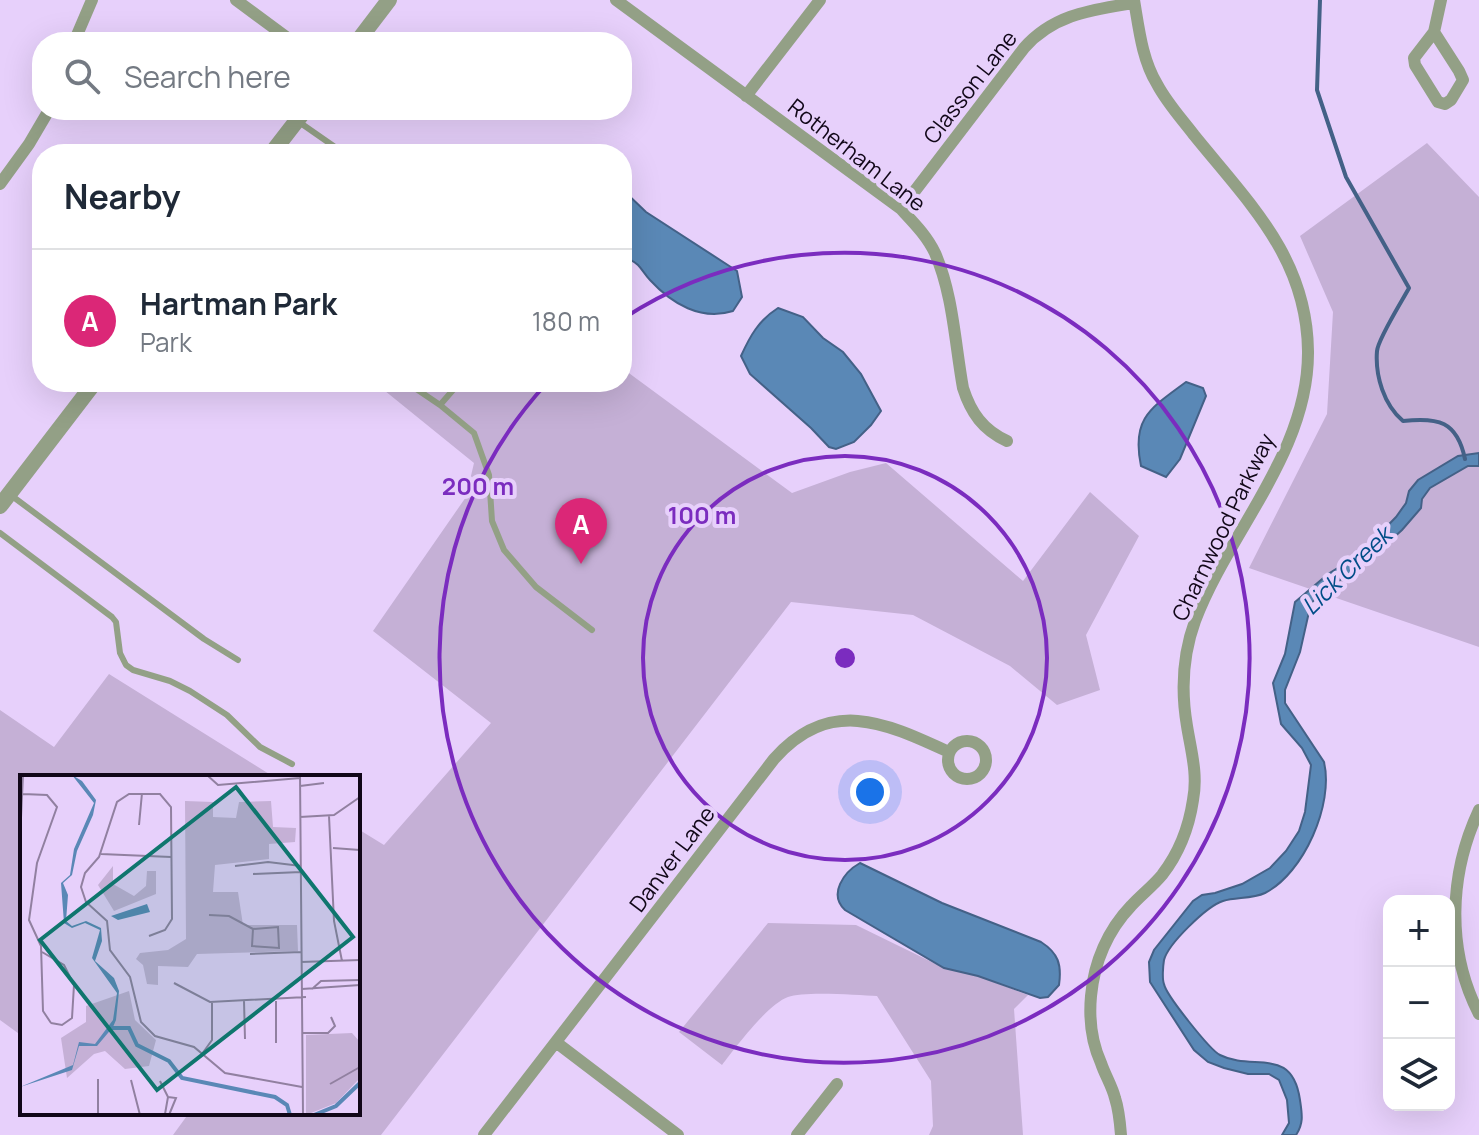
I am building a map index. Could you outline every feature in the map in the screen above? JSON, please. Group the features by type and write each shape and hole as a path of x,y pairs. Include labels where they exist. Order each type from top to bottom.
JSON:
{"street":[{"path":"78,32 92,0"},
{"path":"236,0 279,32"},
{"path":"365,32 389,0"},
{"name":"Rotherham Lane","path":"616,0 901,209 920,229 935,252 944,281 969,406 984,427 1007,441"},
{"path":"746,96 820,0"},
{"path":"1434,32 1463,80 1445,104 1438,102 1415,65 1414,58 1434,32 1441,0"},
{"name":"Classon Lane","path":"901,209 1038,34 1070,15 1134,1"},
{"name":"Charnwood Parkway","path":"1121,1135 1116,1099 1101,1065 1092,1033 1094,976 1116,925 1164,873 1188,825 1195,774 1185,710 1184,680 1192,629 1205,598 1291,434 1303,396 1308,352 1301,299 1281,247 1267,225 1165,99 1145,55 1134,1"},
{"path":"0,184 43,120"},
{"path":"279,144 297,120"},
{"path":"4,500 87,392"},
{"name":"Danver Lane","path":"484,1135 774,759 790,743 814,729 854,720 892,726 949,752"},
{"path":"1479,810 1464,848 1455,904 1461,965 1479,1014"},
{"path":"557,1043 678,1135"},
{"path":"797,1135 837,1084"}],"lane":[{"path":"307,120 334,144"},
{"path":"421,392 474,433 489,475 492,521 504,550 536,587 592,630"},
{"path":"440,405 451,392"},
{"path":"4,500 41,515 204,639 238,660"},
{"path":"0,533 112,617 116,622 120,653 126,665 190,691 227,715 260,747 292,764"}],"shaded area":[{"path":"1427,143 1479,197 1479,647 1249,568 1327,414 1333,312 1300,236"},
{"path":"632,375 792,493 886,463 1023,581 1090,492 1139,536 1086,635 1100,690 1057,705 1010,666 913,615 791,602 381,1135 173,1135 188,1115 360,1115 360,830 384,845 491,723 373,631 466,497 474,463 386,392 632,392"},
{"path":"109,674 271,775 20,775 20,1035 0,1020 0,710 54,747"},
{"path":"768,923 856,925 944,968 978,976 1028,995 1014,1009 1023,1135 929,1135 933,1126 931,1081 877,996 818,994 788,997 762,1017 722,1065 679,1032"}],"water":[{"path":"632,199 646,212 737,271 742,297 733,311 721,314 698,312 668,296 632,261"},
{"path":"778,308 803,317 823,338 843,352 861,374 881,411 854,442 836,449 829,447 750,374 741,356 756,329"},
{"path":"1186,382 1203,388 1206,396 1180,459 1166,477 1141,466 1139,436 1154,407"},
{"name":"Lick Creek","path":"1479,453 1479,466 1468,466 1430,488 1422,499 1421,508 1402,530 1361,567 1329,587 1311,603 1300,652 1285,690 1285,703 1324,762 1324,797 1313,836 1292,870 1279,883 1260,895 1216,904 1180,936 1164,960 1164,984 1172,999 1215,1051 1233,1060 1269,1063 1289,1072 1296,1083 1302,1118 1296,1135 1282,1135 1289,1123 1287,1100 1279,1080 1269,1074 1248,1074 1224,1068 1208,1062 1194,1050 1150,982 1149,962 1154,950 1193,901 1202,895 1242,884 1270,868 1299,831 1305,812 1311,765 1302,748 1281,724 1273,683 1285,654 1295,602 1328,574 1360,554 1396,517 1418,480 1458,456"},
{"path":"860,863 942,903 1041,942 1058,960 1059,985 1048,997 1040,998 978,976 944,968 845,910 840,904 838,890 844,878"}],"waterway":[{"path":"1320,0 1317,90 1346,177 1409,288 1378,345 1382,389 1403,421 1436,421 1451,429 1457,436 1465,459"}],"place":[{"name":"Hartman Park","path":"581,564"}]}
